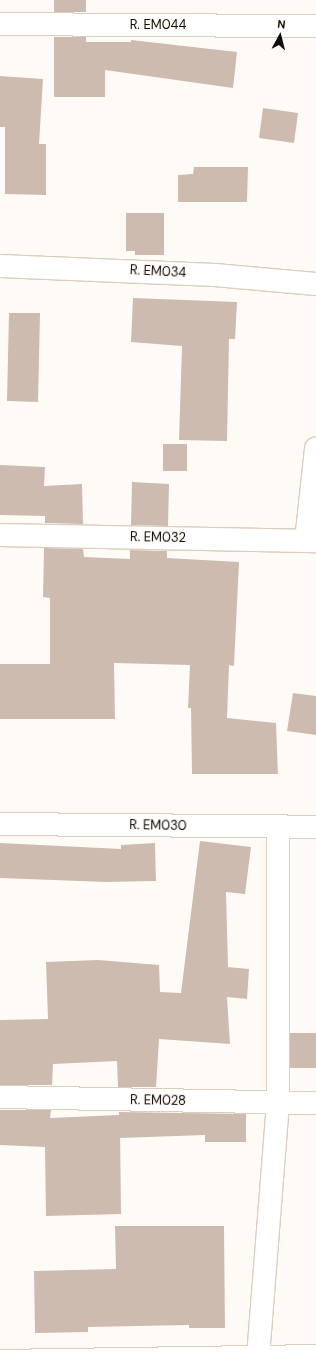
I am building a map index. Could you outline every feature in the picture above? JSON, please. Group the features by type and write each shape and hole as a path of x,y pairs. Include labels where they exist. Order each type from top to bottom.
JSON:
{"street":[{"name":"R. EM044","path":"0,24 316,26"},
{"name":"R. EM034","path":"0,266 215,275 316,284"},
{"path":"311,541 316,449"},
{"name":"R. EM032","path":"0,535 311,541"},
{"name":"R. EM030","path":"0,824 316,827"},
{"path":"258,1356 278,1103 278,827"},
{"name":"R. EM028","path":"0,1098 316,1103"},
{"path":"0,1361 316,1356"}],"building":[{"path":"54,0 86,0 86,12 54,12"},
{"path":"54,37 86,37 86,42 131,42 131,40 237,52 233,88 105,70 105,97 54,97"},
{"path":"0,76 43,79 39,144 46,144 46,195 5,194 5,127 0,127"},
{"path":"263,108 298,113 294,143 259,138"},
{"path":"194,167 248,167 247,202 178,202 178,175 193,174"},
{"path":"126,213 164,213 164,255 135,255 135,251 126,251"},
{"path":"133,298 237,302 235,339 229,339 227,441 179,440 182,346 131,342"},
{"path":"9,313 40,313 38,402 7,401"},
{"path":"163,444 187,444 187,471 163,471"},
{"path":"0,465 45,467 44,486 82,484 83,524 45,523 45,516 0,515"},
{"path":"132,482 169,484 168,526 131,525"},
{"path":"44,548 83,549 84,557 130,559 130,550 167,551 167,558 239,562 234,666 229,665 227,718 276,723 278,774 192,774 191,708 188,708 190,665 114,663 115,719 0,719 0,664 50,664 50,598 43,597"},
{"path":"293,693 316,696 316,735 287,731"},
{"path":"200,841 251,847 245,894 226,892 228,967 249,969 247,999 227,997 230,1044 159,1039 156,1087 118,1087 117,1061 53,1064 52,1085 0,1085 0,1020 48,1019 46,962 98,960 159,965 160,992 181,993"},
{"path":"0,843 121,849 121,845 155,843 156,881 106,882 0,878"},
{"path":"290,1033 316,1033 316,1068 290,1068"},
{"path":"0,1110 51,1110 50,1118 119,1115 119,1112 246,1114 246,1142 205,1142 205,1135 120,1138 121,1214 46,1216 45,1147 0,1145"},
{"path":"115,1226 224,1226 225,1328 189,1328 189,1325 88,1327 88,1332 35,1333 34,1271 116,1269"}]}
